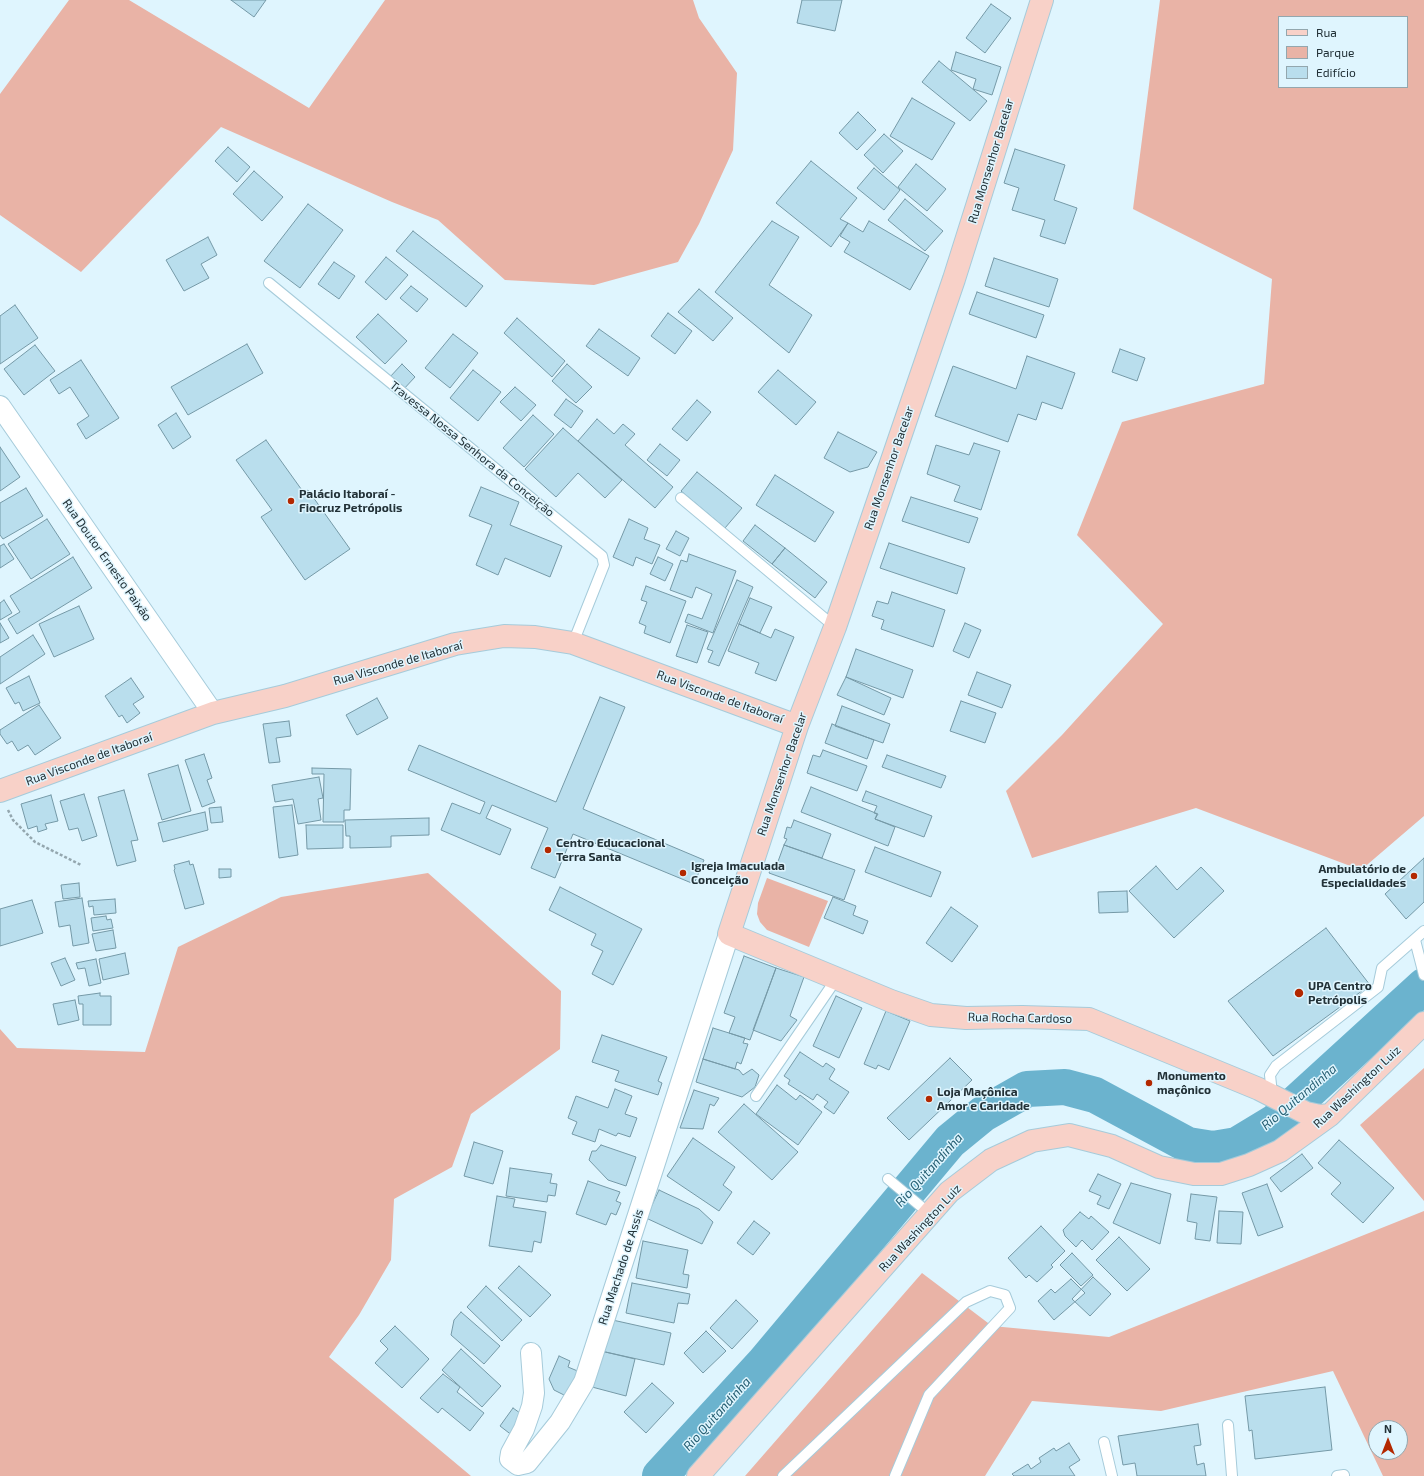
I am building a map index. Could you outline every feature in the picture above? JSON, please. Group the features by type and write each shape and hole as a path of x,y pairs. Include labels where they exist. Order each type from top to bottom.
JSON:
{"main road":[{"name":"Rua Monsenhor Bacelar","path":"729,934 797,726 835,627 954,279 1042,0"},
{"name":"Rua Visconde de Itaboraí","path":"3,799 213,714 285,696 455,644 504,636 535,637 573,643 797,726"},
{"name":"Rua Rocha Cardoso","path":"729,934 891,1001 931,1014 966,1018 1022,1017 1089,1019 1272,1094 1306,1113 1320,1116 1330,1115"},
{"name":"Rua Washington Luiz","path":"698,1476 949,1192 991,1160 1032,1141 1069,1135 1112,1146 1159,1167 1194,1174 1220,1174 1249,1165 1280,1151 1303,1136 1330,1115 1424,1022"},
{"path":"1303,1136 1308,1123 1306,1113"}],"street":[{"name":"Rua Doutor Ernesto Paixão","path":"0,406 213,714"},
{"name":"Rua Machado de Assis","path":"531,1353 534,1393 532,1406 524,1429 511,1453 510,1459 518,1465 527,1463 560,1422 584,1382 729,934"}],"lane":[{"name":"Travessa Nossa Senhora da Conceição","path":"269,283 602,556 604,565 573,643"},
{"path":"681,498 835,627"},
{"path":"1272,1094 1270,1075 1276,1066 1378,987 1382,968 1424,931"},
{"path":"1415,940 1424,975"},
{"path":"756,1096 837,978"},
{"path":"888,1179 930,1214"},
{"path":"783,1476 966,1302 990,1291 1005,1295 1010,1308 928,1395 894,1476"},
{"path":"1228,1425 1232,1476"},
{"path":"1104,1442 1112,1476"}],"path":[{"path":"3,799 13,820 35,842 81,865"}],"green space":[{"path":"69,0 129,0 309,108 385,0 693,0 699,18 737,73 733,150 699,224 678,262 594,285 505,280 438,220 392,202 221,127 81,272 0,215 0,94"},
{"path":"1160,0 1424,0 1424,816 1361,870 1196,808 1032,858 1006,791 1062,735 1163,624 1077,535 1122,422 1264,384 1272,279 1133,209"},
{"path":"428,873 561,991 560,1049 471,1114 452,1167 394,1199 391,1260 359,1315 329,1357 471,1476 0,1476 0,1029 17,1048 145,1052 178,947 281,897"},
{"path":"767,878 828,901 809,947 767,930 760,922 757,914 758,903"},
{"path":"1424,1068 1424,1201 1360,1125"},
{"path":"1424,1211 1424,1476 1383,1476 1375,1460 1408,1460 1408,1420 1368,1420 1368,1444 1333,1371 1161,1411 1032,1401 985,1476 745,1476 922,1273 992,1326 1109,1337"}],"building":[{"path":"231,0 266,0 254,17"},
{"path":"802,0 842,0 835,31 797,23"},
{"path":"991,4 1011,18 985,53 966,38"},
{"path":"956,52 1001,67 992,95 973,89 976,79 951,70"},
{"path":"939,61 987,101 970,121 922,82"},
{"path":"912,98 955,123 932,160 890,136"},
{"path":"858,112 876,130 857,150 839,133"},
{"path":"884,134 903,151 883,173 864,155"},
{"path":"228,147 250,167 237,182 215,161"},
{"path":"1015,149 1065,165 1054,200 1077,208 1065,244 1040,236 1045,220 1012,210 1019,188 1004,183"},
{"path":"811,161 857,198 840,219 848,223 831,247 776,203"},
{"path":"916,164 946,189 927,211 898,187"},
{"path":"874,168 900,190 884,210 857,188"},
{"path":"254,171 283,197 262,221 233,194"},
{"path":"905,199 943,231 925,251 888,220"},
{"path":"308,204 343,230 300,288 264,261"},
{"path":"772,221 799,237 769,285 812,315 789,353 715,292"},
{"path":"869,221 929,256 910,290 844,252 850,242 840,236 848,223 863,232"},
{"path":"413,231 483,286 466,307 396,251"},
{"path":"208,237 217,255 201,264 209,278 184,291 166,260"},
{"path":"386,257 408,275 386,300 365,282"},
{"path":"994,258 1058,279 1049,307 985,286"},
{"path":"334,262 355,276 339,299 318,284"},
{"path":"411,286 428,299 417,312 400,298"},
{"path":"699,289 733,318 713,341 678,312"},
{"path":"977,292 1044,315 1036,338 969,314"},
{"path":"15,305 38,338 0,364 0,316"},
{"path":"668,313 692,331 675,354 651,336"},
{"path":"378,314 407,341 385,364 356,337"},
{"path":"517,318 565,361 552,377 504,333"},
{"path":"599,329 640,358 628,376 586,346"},
{"path":"453,334 478,353 450,388 425,368"},
{"path":"247,344 263,373 188,415 171,387"},
{"path":"35,345 55,371 24,395 4,369"},
{"path":"1120,349 1145,358 1137,381 1112,372"},
{"path":"1027,356 1075,373 1062,409 1042,402 1036,420 1018,414 1008,442 935,416 953,366 1016,389"},
{"path":"81,360 119,418 86,439 77,424 89,416 70,387 59,394 50,380"},
{"path":"402,364 415,377 402,391 389,378"},
{"path":"567,364 592,387 576,403 552,381"},
{"path":"473,370 501,392 478,421 450,398"},
{"path":"778,370 816,402 796,425 758,392"},
{"path":"515,387 536,405 521,421 500,402"},
{"path":"566,399 583,411 571,428 554,415"},
{"path":"697,400 711,412 687,441 672,429"},
{"path":"176,413 191,437 173,449 158,425"},
{"path":"533,415 554,434 524,467 503,448"},
{"path":"597,419 614,434 623,424 635,434 625,445 673,487 655,508 578,441"},
{"path":"563,428 622,480 605,498 578,473 556,497 525,469"},
{"path":"838,432 877,452 868,467 850,472 824,458"},
{"name":"Palácio Itaboraí - Fiocruz Petrópolis","path":"266,440 304,493 308,490 350,549 305,580 261,517 272,510 236,460"},
{"path":"974,443 1000,451 981,510 954,501 960,486 927,474 936,445 969,455"},
{"path":"660,444 680,460 667,476 647,460"},
{"path":"0,447 20,477 0,491"},
{"path":"697,472 742,508 725,528 681,491"},
{"path":"775,475 834,512 815,542 756,505"},
{"path":"481,487 519,502 510,525 562,546 550,577 505,558 498,575 476,565 492,525 469,516"},
{"path":"26,488 43,516 3,539 0,535 0,503"},
{"path":"911,497 978,518 969,543 902,521"},
{"path":"47,519 70,554 31,579 8,544"},
{"path":"629,519 648,528 644,539 660,545 652,564 636,557 633,566 613,557"},
{"path":"755,525 785,548 772,564 743,541"},
{"path":"676,531 689,538 680,556 666,549"},
{"path":"889,543 965,568 957,594 880,568"},
{"path":"4,544 14,559 0,568 0,546"},
{"path":"785,548 827,582 815,598 772,564"},
{"path":"689,554 736,571 713,633 685,622 688,614 702,619 712,594 696,587 692,598 670,590 681,560 687,562"},
{"path":"73,557 92,588 17,634 8,619 20,612 10,596"},
{"path":"658,557 673,564 665,581 650,574"},
{"path":"737,580 753,587 719,666 708,662 713,651 707,649"},
{"path":"646,586 686,601 670,643 644,633 646,626 639,623 647,602 641,600"},
{"path":"892,592 945,610 933,647 881,629 884,620 872,616 877,601 888,604"},
{"path":"750,598 772,607 760,633 739,624"},
{"path":"4,600 12,613 0,620 0,603"},
{"path":"79,606 94,639 54,657 39,624"},
{"path":"0,623 9,638 0,643"},
{"path":"965,623 981,630 969,658 953,651"},
{"path":"739,624 771,638 775,629 794,637 776,681 755,673 759,663 728,651"},
{"path":"687,625 708,632 697,663 676,656"},
{"path":"33,635 45,654 0,684 0,657"},
{"path":"856,649 913,670 903,698 846,677"},
{"path":"977,672 1011,685 1002,708 968,695"},
{"path":"29,676 40,703 23,711 19,702 15,704 6,688"},
{"path":"846,677 891,698 884,715 837,695"},
{"path":"131,678 144,697 133,704 140,713 127,723 122,715 119,717 105,696"},
{"path":"600,697 625,707 583,809 704,860 694,884 573,834 555,878 531,868 548,828 492,805 486,818 511,829 500,855 441,830 452,803 480,814 485,802 408,770 419,745 556,802"},
{"path":"377,698 388,718 357,735 346,715"},
{"path":"961,701 996,713 985,743 950,731"},
{"path":"39,705 61,738 35,755 28,745 18,751 12,741 7,744 0,734 0,730"},
{"path":"842,706 890,724 883,743 835,726"},
{"path":"289,721 291,736 276,738 280,762 269,763 263,724"},
{"path":"832,724 874,740 867,759 825,743"},
{"path":"823,750 867,766 857,791 807,773 813,755 820,757"},
{"path":"204,754 212,778 207,780 215,802 202,807 185,760"},
{"path":"887,755 946,776 941,788 882,767"},
{"path":"178,765 191,811 162,820 148,774"},
{"path":"312,768 351,769 350,810 344,810 344,822 323,822 324,774 312,774"},
{"path":"319,777 323,798 318,799 321,820 298,824 293,799 275,802 272,785"},
{"path":"811,787 878,814 875,819 895,827 888,846 801,812"},
{"path":"124,790 138,840 131,841 136,861 117,866 98,797"},
{"path":"866,791 932,816 924,837 875,819 877,814 874,813 877,806 862,801"},
{"path":"84,794 97,836 82,841 78,828 69,830 60,801"},
{"path":"51,795 58,821 45,824 47,829 38,832 37,826 28,829 21,804"},
{"path":"292,805 298,855 279,858 273,807"},
{"path":"221,807 223,822 211,823 209,808"},
{"path":"205,812 208,830 163,842 158,823"},
{"path":"429,818 429,835 391,836 391,847 350,848 350,836 346,836 345,820"},
{"path":"794,820 831,834 822,858 784,845 787,839 784,838 787,827 791,828"},
{"path":"306,825 343,825 343,848 307,849"},
{"path":"784,845 855,870 844,900 769,873 772,865 776,867"},
{"path":"875,847 941,872 931,897 865,872"},
{"name":"Ambulatório de Especialidades","path":"1424,858 1424,902 1406,919 1385,894"},
{"path":"189,861 190,865 193,864 204,904 185,909 174,870 174,865"},
{"path":"1156,866 1177,890 1201,867 1224,891 1174,938 1129,891"},
{"path":"219,869 231,869 231,877 219,878"},
{"path":"79,883 80,897 63,899 61,885"},
{"path":"560,887 642,929 613,985 592,974 603,951 591,945 596,934 549,910"},
{"path":"1127,891 1128,912 1099,913 1098,892"},
{"path":"833,897 856,906 853,915 868,921 863,934 824,918"},
{"path":"82,898 89,943 73,946 70,925 59,927 55,902"},
{"path":"115,899 116,913 94,915 93,906 89,907 88,901"},
{"path":"32,900 43,933 0,946 0,909"},
{"path":"951,907 978,926 952,962 926,943"},
{"path":"106,916 107,920 111,919 113,928 93,931 91,918"},
{"name":"UPA Centro Petrópolis","path":"1326,928 1370,985 1273,1056 1228,1001"},
{"path":"113,930 116,948 96,951 92,934"},
{"path":"125,953 129,974 103,980 99,959"},
{"path":"744,956 776,968 750,1040 729,1033 735,1017 724,1013"},
{"path":"65,958 75,980 61,986 51,963"},
{"path":"96,959 101,983 89,986 85,968 78,969 76,963"},
{"path":"776,968 804,977 790,1016 797,1020 781,1041 753,1030"},
{"path":"100,993 100,996 111,996 111,1025 83,1025 83,1004 79,1004 78,996"},
{"path":"836,996 862,1008 839,1058 813,1046"},
{"path":"75,1000 79,1020 58,1025 53,1004"},
{"path":"886,1011 910,1021 889,1070 878,1065 876,1069 864,1064"},
{"path":"713,1028 745,1038 743,1043 748,1044 741,1064 737,1062 735,1069 703,1059"},
{"path":"602,1035 667,1057 658,1081 662,1083 658,1095 615,1081 619,1071 592,1062"},
{"path":"800,1052 823,1067 826,1063 835,1069 829,1079 849,1092 834,1114 824,1107 828,1102 817,1094 813,1100 788,1084 790,1080 784,1076"},
{"name":"Loja Maçônica Amor e Caridade","path":"950,1058 972,1080 909,1140 887,1118"},
{"path":"703,1059 739,1070 743,1075 752,1069 759,1075 755,1087 742,1097 696,1082"},
{"path":"777,1085 796,1100 800,1095 822,1112 798,1145 756,1114"},
{"path":"615,1089 632,1096 625,1114 637,1118 630,1137 618,1133 616,1136 599,1129 595,1142 572,1134 577,1122 568,1118 576,1096 608,1108"},
{"path":"694,1090 719,1098 714,1106 710,1104 703,1129 680,1128"},
{"path":"744,1104 798,1152 772,1180 718,1132"},
{"path":"693,1138 735,1167 723,1185 732,1192 719,1211 667,1176"},
{"path":"1339,1140 1394,1188 1363,1223 1331,1194 1341,1183 1318,1163"},
{"path":"474,1142 503,1151 493,1184 464,1176"},
{"path":"601,1145 636,1157 626,1186 608,1180 589,1160 592,1151 596,1151"},
{"path":"1302,1154 1313,1168 1281,1192 1270,1178"},
{"path":"510,1168 552,1174 550,1183 557,1184 555,1196 548,1195 547,1202 506,1196"},
{"path":"1098,1174 1121,1184 1109,1209 1097,1204 1101,1196 1089,1191"},
{"path":"588,1181 620,1192 616,1201 621,1203 616,1215 611,1213 606,1225 576,1214"},
{"path":"1131,1183 1171,1194 1160,1244 1113,1223"},
{"path":"1267,1184 1283,1227 1258,1236 1242,1193"},
{"path":"659,1190 699,1209 713,1222 702,1244 646,1218"},
{"path":"1191,1194 1217,1197 1210,1241 1195,1239 1197,1223 1187,1221"},
{"path":"497,1196 515,1199 513,1207 546,1212 541,1243 534,1241 532,1252 489,1246"},
{"path":"1219,1211 1243,1212 1241,1244 1217,1243"},
{"path":"1080,1212 1089,1219 1091,1216 1109,1232 1092,1250 1082,1240 1076,1247 1065,1236 1063,1230"},
{"path":"754,1221 770,1233 753,1255 737,1243"},
{"path":"1041,1226 1065,1251 1051,1265 1053,1267 1037,1282 1029,1275 1026,1278 1008,1258"},
{"path":"1119,1237 1150,1269 1127,1291 1096,1260"},
{"path":"643,1241 688,1250 683,1274 689,1275 687,1288 636,1278"},
{"path":"1072,1253 1093,1275 1081,1286 1060,1265"},
{"path":"519,1266 551,1295 530,1317 498,1288"},
{"path":"1093,1277 1111,1294 1090,1316 1072,1299"},
{"path":"1071,1279 1085,1293 1054,1320 1038,1301 1051,1289 1055,1293"},
{"path":"632,1283 690,1294 688,1304 678,1303 674,1323 626,1313"},
{"path":"486,1286 522,1320 502,1341 467,1307"},
{"path":"736,1300 758,1321 732,1349 710,1328"},
{"path":"461,1312 500,1346 484,1364 451,1335 454,1320"},
{"path":"608,1319 671,1333 664,1365 601,1351"},
{"path":"395,1326 429,1359 402,1388 375,1363 388,1349 380,1341"},
{"path":"706,1331 726,1351 703,1373 684,1353"},
{"path":"461,1349 501,1386 482,1407 442,1370"},
{"path":"601,1351 635,1359 626,1396 592,1387"},
{"path":"559,1356 570,1361 568,1367 580,1372 568,1397 554,1390 549,1379"},
{"path":"443,1374 460,1387 457,1392 484,1413 470,1431 442,1408 438,1413 420,1398"},
{"path":"652,1383 674,1403 646,1433 624,1412"},
{"path":"1325,1387 1332,1450 1255,1459 1252,1430 1249,1431 1245,1396"},
{"path":"513,1408 527,1418 513,1436 500,1426"},
{"path":"1198,1424 1201,1445 1194,1446 1197,1465 1204,1463 1206,1476 1137,1476 1135,1463 1123,1465 1118,1436"},
{"path":"1069,1443 1080,1460 1069,1467 1075,1476 1014,1476 1012,1474 1028,1464 1031,1469 1041,1462 1039,1458 1054,1448 1056,1451"}],"waterway":[{"name":"Rio Quitandinha","path":"660,1476 763,1364 950,1141 983,1114 1027,1089 1065,1087 1095,1095 1188,1145 1213,1149 1237,1145 1275,1122 1424,986"}],"place":[{"name":"Palácio Itaboraí - Fiocruz Petrópolis","path":"291,501"},
{"name":"Centro Educacional Terra Santa","path":"548,850"},
{"name":"Igreja Imaculada Conceição","path":"683,873"},
{"name":"Ambulatório de Especialidades","path":"1414,876"},
{"name":"UPA Centro Petrópolis","path":"1299,993"},
{"name":"Monumento maçônico","path":"1149,1083"},
{"name":"Loja Maçônica Amor e Caridade","path":"929,1099"}]}
